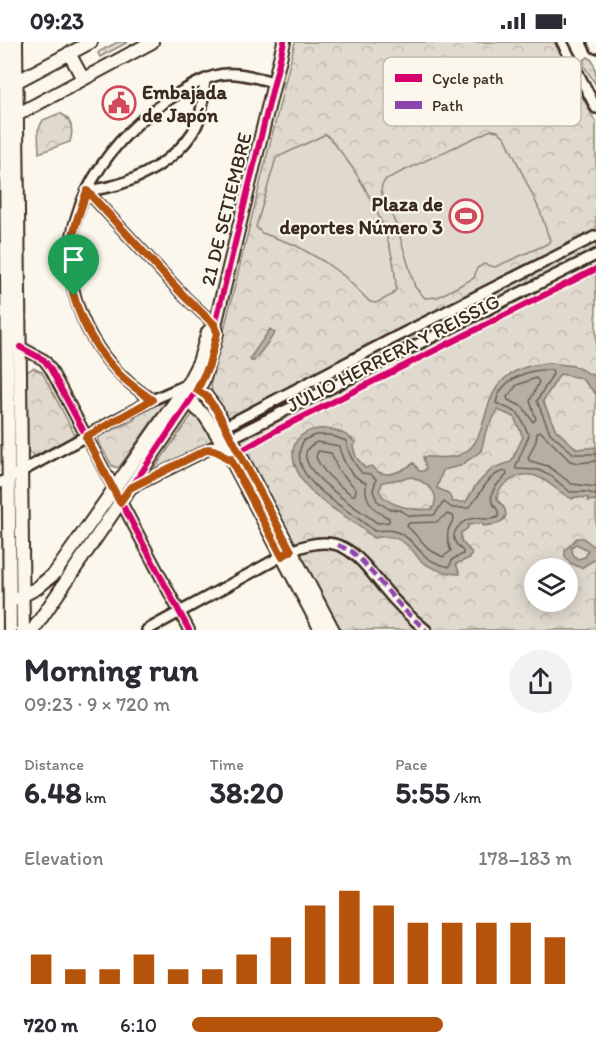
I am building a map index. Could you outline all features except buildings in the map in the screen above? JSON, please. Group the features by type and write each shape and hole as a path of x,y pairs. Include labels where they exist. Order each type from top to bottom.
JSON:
{"street":[{"path":"5,42 3,89 6,115 9,307 4,481 10,630"},
{"path":"6,115 17,81 16,42"},
{"path":"3,89 91,42"},
{"path":"6,115 83,79 152,42"},
{"name":"21 DE SETIEMBRE","path":"33,630 192,392 208,332 215,325 284,42"},
{"path":"562,42 570,57"},
{"path":"593,42 596,48"},
{"path":"69,53 83,79"},
{"path":"152,400 121,376 110,364 89,331 74,296 71,250 78,215 87,191 98,170 132,127 191,86 227,73 274,82"},
{"path":"581,79 596,108"},
{"path":"87,191 122,184 136,178 150,171 183,146 198,123 205,81"},
{"path":"87,191 185,297 215,325"},
{"name":"JULIO HERRERA Y REISSIG","path":"130,488 379,345 596,236"},
{"name":"JULIO HERRERA Y REISSIG","path":"223,434 596,255"},
{"path":"9,307 20,347 23,630"},
{"path":"20,347 44,360 50,368 189,630"},
{"path":"4,481 152,400 192,392 205,416 223,434 286,554 321,630"},
{"name":"21 DE SETIEMBRE","path":"10,603 47,581 55,573 113,489 192,392"},
{"path":"147,630 286,554 309,544 330,543 351,551 404,610 426,630"},
{"path":"286,554 333,630"}],"green space":[{"path":"118,42 128,42 100,57 98,53 100,51"},
{"path":"295,42 554,42 562,57 383,57 383,126 581,126 581,94 596,123 596,630 337,630 212,393 211,382"},
{"path":"588,57 594,65 596,85 583,64"},
{"path":"60,113 71,125 70,142 39,153 38,130 43,120"},
{"name":"Plaza de deportes Número 3","path":"491,130 498,131 505,137 540,211 550,241 495,267 484,264 477,268 474,278 438,297 425,298 415,287 397,227 381,191 382,185 386,179"},
{"path":"326,134 364,186 390,247 396,289 392,295 376,303 370,302 344,276 323,261 295,245 262,233 256,227 276,158"},
{"path":"33,368 42,372 74,433 72,437 35,456 29,453 27,446 27,372"},
{"path":"164,399 167,400 120,466 117,468 112,466 98,437 134,420 137,414"},
{"path":"193,413 213,438 212,442 152,472"}],"water":[{"path":"270,329 275,333 254,361 251,361 250,358"},
{"path":"550,363 574,366 596,377 596,394 581,378 560,374 543,401 556,430 577,449 596,447 596,500 588,501 588,498 574,497 573,499 532,475 524,475 511,480 503,486 497,498 505,511 504,519 487,526 483,526 482,523 468,525 468,528 461,533 461,541 472,553 470,558 456,564 460,574 444,572 429,566 398,539 373,538 321,500 303,481 297,470 293,455 295,444 301,436 310,431 322,429 334,430 346,435 356,443 353,446 356,457 365,468 371,466 381,473 392,474 414,463 419,471 424,471 426,468 423,457 446,458 460,455 472,447 479,435 495,390 506,377 524,368","holes":["498,410 514,417 523,437 511,462 493,468 476,485 466,502 453,502 448,493 437,488 443,470 460,466 481,451 486,431","412,477 427,485 434,493 435,503 432,509 402,507 389,501 379,491 383,482"]},
{"path":"577,538 583,538 596,548 596,561 581,568 578,567 578,559 585,557 588,550 576,544 571,547 576,558 565,557 565,550"}],"marked path":[{"path":"338,545 351,551 362,561 404,610 426,630"}],"cycle path":[{"path":"121,503 203,381 217,333 215,325 284,42"},
{"path":"130,488 208,449 220,453 227,459 275,431 596,269"},
{"path":"20,347 44,360 50,368 189,630"}],"place":[{"name":"Embajada de Japón","path":"119,103"},
{"name":"Plaza de deportes Número 3","path":"466,216"}],"route":[{"path":"87,191 185,297 215,325 217,333 209,365 197,390 206,396 217,411 291,551 282,556 230,458 227,459 213,450 208,449 130,488 120,502 86,437 152,400 121,376 110,364 93,337 74,296 71,250 78,215 87,191"}]}
